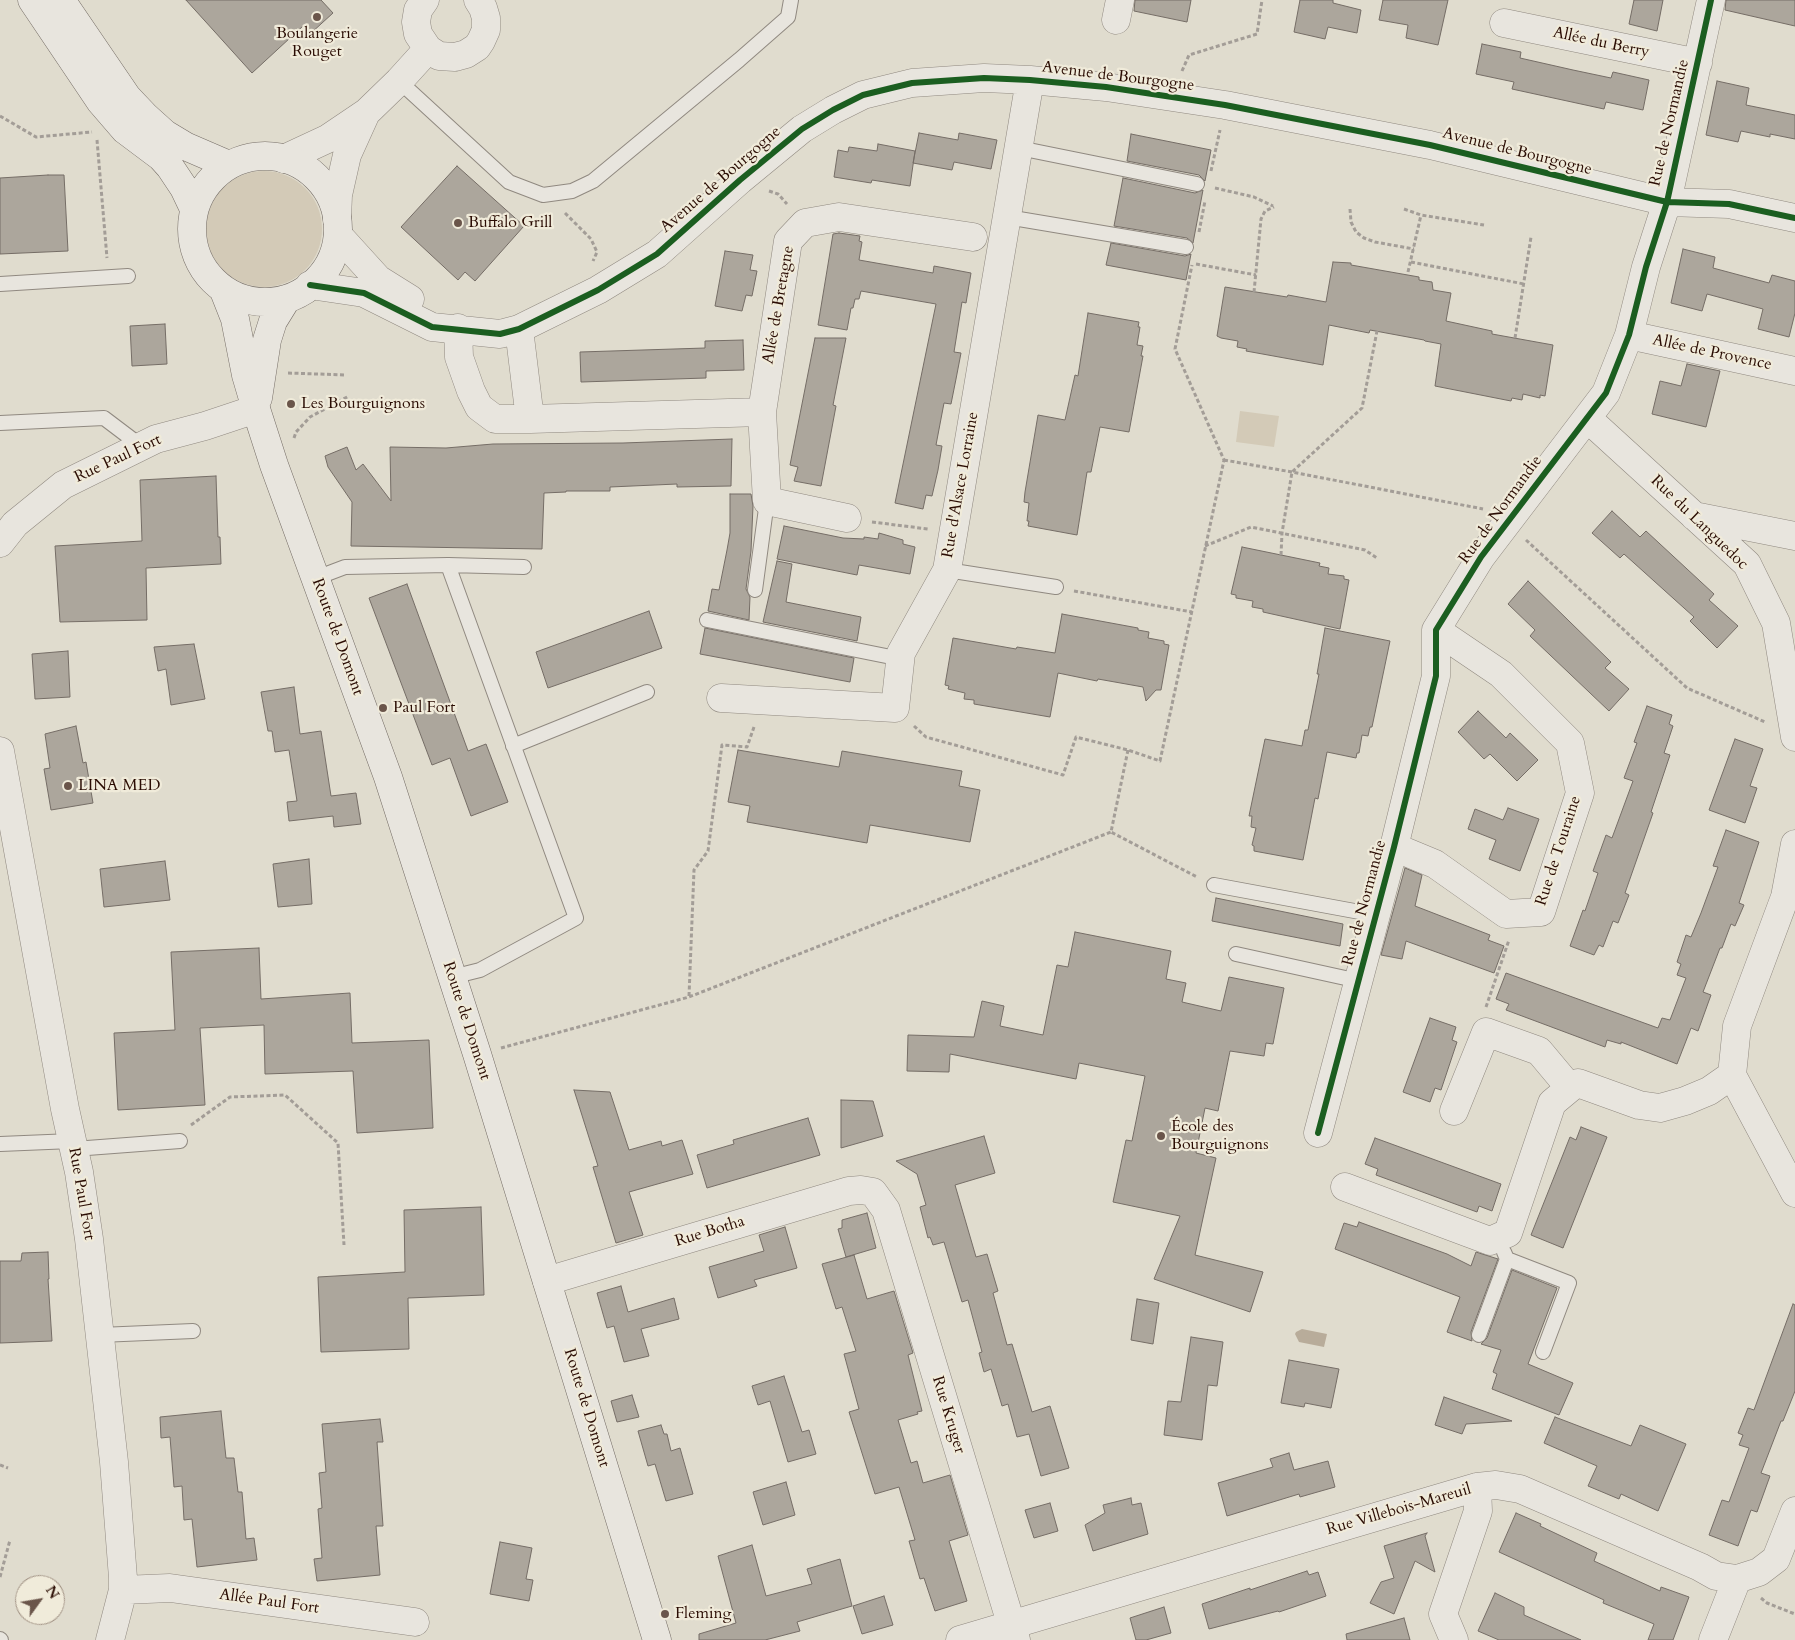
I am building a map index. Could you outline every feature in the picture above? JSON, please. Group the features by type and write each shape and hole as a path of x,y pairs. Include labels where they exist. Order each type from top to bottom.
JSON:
{"street":[{"path":"32,0 100,101 125,130 166,162 184,188 194,209"},
{"path":"61,0 127,97 145,116 165,134 185,146 230,166"},
{"path":"425,0 418,10 416,22 418,34 428,49 439,56 455,57 466,54 477,47 486,30 486,18 478,0"},
{"name":"Rue de Normandie","path":"1318,1133 1394,847 1436,676 1436,630 1481,557 1606,393 1629,335 1646,267 1667,202 1711,0"},
{"name":"Allée du Berry","path":"1504,23 1698,63"},
{"path":"284,159 327,140 367,112 428,49"},
{"name":"Avenue de Bourgogne","path":"310,285 364,293 432,327 458,328 500,334 519,329 598,290 657,254 740,180 802,129 832,110 863,95 912,83 984,78 1106,87 1224,105 1430,145 1667,202 1729,204 1795,218"},
{"name":"Rue d'Alsace Lorraine","path":"895,708 902,653 947,570 1030,80"},
{"path":"337,227 330,196 315,176 300,165 275,157 242,159 223,169 205,186 194,209 193,243 206,273 224,291 245,300 270,303 290,299 321,277 336,251 337,227 338,195 347,155 367,112"},
{"path":"805,223 839,217 973,236"},
{"name":"Allée de Bretagne","path":"767,501 762,412 788,241 805,223"},
{"name":"Avenue de Bourgogne","path":"337,227 378,278 458,328"},
{"name":"Route de Domont","path":"224,291 235,319 246,375 274,465 388,777 547,1280 657,1640"},
{"name":"Route de Domont","path":"256,409 267,340 273,321 286,300"},
{"path":"458,328 459,357 471,391 479,407 495,419 762,412"},
{"path":"519,329 530,419"},
{"name":"Allée de Provence","path":"1629,335 1795,371"},
{"name":"Rue Paul Fort","path":"0,543 15,524 62,485 156,439 205,426 256,409"},
{"name":"Rue du Languedoc","path":"1587,418 1747,564 1776,624 1795,736"},
{"path":"767,501 847,518"},
{"path":"1694,516 1795,536"},
{"name":"Rue de Touraine","path":"1394,847 1435,864 1506,914 1541,912 1580,792 1570,743 1502,674 1436,630"},
{"path":"721,698 895,708"},
{"name":"Rue Paul Fort","path":"0,751 89,1239 116,1490 123,1584 110,1640"},
{"path":"1795,844 1785,896 1737,1026 1732,1075 1795,1193"},
{"path":"1454,1111 1486,1032 1539,1051 1570,1088"},
{"path":"1345,1187 1490,1241 1503,1248 1552,1103 1570,1088 1578,1083 1639,1105 1660,1108 1685,1101 1709,1091 1732,1075"},
{"name":"Rue Botha","path":"547,1280 849,1191 873,1192"},
{"name":"Rue Kruger","path":"873,1192 886,1210 1014,1632"},
{"name":"Rue Villebois-Mareuil","path":"960,1640 1014,1632 1477,1487 1496,1485 1520,1489 1700,1567 1716,1576 1737,1579"},
{"path":"1454,1640 1444,1614 1478,1511 1477,1487"},
{"path":"1713,1640 1737,1579 1758,1572 1776,1560 1795,1511"},
{"name":"Allée Paul Fort","path":"123,1584 170,1588 415,1622"}],"lane":[{"path":"399,81 509,182 543,195 572,191 593,181 739,60 788,16 791,0"},
{"path":"1019,148 1203,185"},
{"path":"1007,217 1193,247"},
{"path":"0,284 128,276"},
{"path":"0,423 104,418 141,446"},
{"path":"755,590 767,501"},
{"path":"316,578 345,567 448,565 524,567"},
{"path":"448,565 576,918 480,970 452,977"},
{"path":"947,570 1056,587"},
{"path":"707,620 901,659"},
{"path":"514,746 647,692"},
{"path":"1214,885 1376,915"},
{"path":"1236,954 1359,981"},
{"path":"0,1144 73,1145 180,1141"},
{"path":"1479,1335 1503,1248 1569,1283 1544,1352"},
{"path":"100,1335 193,1331"},
{"path":"123,1584 183,1580"}],"path":[{"path":"1171,97 1189,56 1257,34 1262,0"},
{"path":"1210,178 1224,105"},
{"path":"0,116 36,137 96,132 109,278"},
{"path":"740,180 778,194 805,223"},
{"path":"1203,185 1254,197 1274,206 1265,211 1262,219 1254,292"},
{"path":"543,195 569,216 591,238 597,252"},
{"path":"895,708 926,737 1063,775 1076,737 1128,750 1160,761 1224,460 1175,349 1193,264 1193,247 1206,196"},
{"path":"1350,209 1351,222 1356,232 1364,238 1375,242 1414,249"},
{"path":"1404,209 1421,215 1484,225"},
{"path":"1408,272 1421,215"},
{"path":"1515,338 1531,237"},
{"path":"1411,262 1524,284"},
{"path":"1193,264 1256,275"},
{"path":"1281,555 1282,532 1292,472 1362,408 1377,332"},
{"path":"262,372 346,375"},
{"path":"274,465 289,458 290,446 296,432 310,417 349,396"},
{"path":"1224,460 1493,511 1687,688 1795,736"},
{"path":"847,518 953,533"},
{"path":"1205,546 1251,527 1365,550 1377,558"},
{"path":"1056,587 1192,612"},
{"path":"689,997 694,870 708,851 722,745 747,747 762,700"},
{"path":"1110,832 1128,750"},
{"path":"476,1054 689,997 1110,832 1214,885"},
{"path":"1486,1032 1484,1013 1519,914"},
{"path":"189,1126 230,1097 285,1096 338,1143 344,1245"},
{"path":"0,1465 8,1468"},
{"path":"0,1577 10,1540"}],"shaded area":[{"path":"264,171 286,175 305,188 318,207 322,229 318,251 305,270 286,283 264,287 242,283 223,270 210,251 206,229 210,207 223,188 242,175"},
{"path":"1240,411 1279,416 1274,447 1236,442"},
{"path":"1302,1329 1327,1334 1324,1347 1299,1342 1295,1334"}],"building":[{"path":"186,0 321,0 333,13 310,34 303,26 252,73"},
{"path":"1135,0 1191,0 1187,22 1134,11"},
{"path":"1300,0 1333,0 1333,3 1361,10 1357,33 1328,27 1325,39 1294,32"},
{"path":"1383,0 1448,0 1438,45 1406,38 1408,25 1379,20"},
{"path":"1634,0 1663,0 1657,31 1629,24"},
{"path":"1726,0 1795,0 1795,26 1725,10"},
{"path":"1482,44 1521,52 1520,58 1573,70 1611,78 1613,72 1649,80 1643,110 1606,102 1604,109 1512,89 1514,82 1476,74"},
{"path":"1717,81 1749,88 1746,105 1795,115 1795,139 1770,134 1770,137 1741,131 1738,142 1706,135"},
{"path":"919,133 958,140 959,133 997,140 991,169 954,162 952,170 913,163"},
{"path":"1131,134 1211,150 1205,181 1199,175 1127,161"},
{"path":"878,144 915,151 910,186 872,180 871,183 834,177 838,150 848,152 849,147 877,151"},
{"name":"Buffalo Grill","path":"457,166 524,226 475,281 465,272 458,280 401,227"},
{"path":"64,175 68,251 0,254 0,178"},
{"path":"1123,178 1195,193 1203,190 1193,243 1187,238 1114,226"},
{"path":"833,234 860,236 859,241 862,242 859,260 933,273 934,266 971,273 966,303 962,302 954,352 961,353 951,404 944,403 936,445 942,446 938,470 932,496 926,495 923,509 895,503 936,304 861,291 859,299 855,299 853,308 851,308 847,330 818,325"},
{"path":"1111,243 1185,256 1191,254 1186,280 1106,265"},
{"path":"1683,249 1715,257 1713,268 1769,283 1772,275 1795,281 1795,313 1789,337 1758,329 1763,309 1707,294 1702,311 1671,303"},
{"path":"725,251 753,255 750,270 757,271 752,296 746,295 742,311 715,306"},
{"path":"1333,262 1351,263 1351,265 1419,277 1419,280 1432,282 1433,290 1451,293 1446,321 1492,331 1492,334 1553,345 1545,396 1540,395 1540,398 1523,394 1522,400 1512,398 1511,401 1435,386 1441,344 1370,330 1369,333 1329,325 1323,365 1246,351 1247,349 1237,347 1238,341 1217,336 1225,287 1326,302"},
{"path":"1088,313 1139,322 1137,345 1143,346 1141,356 1143,356 1129,432 1100,427 1091,472 1087,472 1077,535 1028,526 1029,503 1024,502 1038,415 1065,420 1075,375 1078,376"},
{"path":"165,324 167,364 132,366 130,326"},
{"path":"815,338 846,338 833,405 836,406 821,486 794,481 798,467 790,465"},
{"path":"743,340 744,370 706,371 706,378 581,382 580,352 705,348 705,341"},
{"path":"1687,364 1720,371 1706,427 1652,414 1660,381 1681,386"},
{"path":"732,439 731,486 677,487 677,484 610,487 610,491 544,493 542,549 351,546 352,502 328,467 325,456 347,447 356,470 363,464 391,501 390,447 446,448 493,444 623,443"},
{"path":"216,476 221,564 146,568 147,620 60,622 55,546 142,541 140,480"},
{"path":"730,494 751,494 753,506 751,551 746,589 750,597 749,620 708,611 712,589 719,590 727,550 730,533"},
{"path":"1612,511 1640,537 1646,531 1714,594 1709,600 1738,626 1717,648 1690,621 1694,617 1624,554 1620,558 1592,533"},
{"path":"784,526 843,538 864,539 864,537 878,539 879,533 903,540 903,544 915,547 910,574 859,565 857,575 777,559"},
{"path":"1242,547 1320,563 1319,566 1329,568 1328,574 1344,576 1344,579 1349,580 1340,629 1263,612 1263,609 1252,607 1253,601 1236,598 1236,595 1231,594"},
{"path":"777,561 792,564 786,602 861,617 857,641 763,622"},
{"path":"1528,581 1611,662 1605,668 1629,689 1609,711 1530,636 1535,630 1508,604"},
{"path":"407,584 468,751 486,744 508,802 471,816 450,758 432,765 369,598"},
{"path":"649,611 662,648 548,688 536,652"},
{"path":"1062,614 1138,628 1138,630 1149,632 1148,638 1164,641 1164,644 1169,645 1161,690 1156,690 1146,701 1143,687 1098,679 1097,681 1058,673 1050,717 974,704 974,700 964,699 965,693 948,689 949,686 945,685 953,638 1016,649 1017,647 1055,653"},
{"path":"705,628 854,658 850,682 700,654"},
{"path":"1325,628 1390,641 1372,727 1370,727 1368,736 1362,735 1359,753 1357,753 1356,758 1327,752 1318,799 1315,798 1303,860 1254,851 1254,846 1252,845 1256,828 1251,827 1252,816 1249,816 1265,739 1302,746 1305,730 1308,730 1319,674 1317,674"},
{"path":"194,644 205,699 171,705 166,669 158,671 154,647"},
{"path":"68,651 70,697 35,699 32,654"},
{"path":"294,687 300,734 321,731 331,796 356,793 361,824 334,827 333,816 289,821 287,802 297,801 289,750 275,752 272,731 268,731 261,692"},
{"path":"1647,706 1672,715 1669,724 1673,726 1664,753 1670,755 1651,812 1653,813 1625,893 1629,895 1618,923 1613,921 1603,947 1599,945 1594,955 1570,946 1598,873 1593,871 1606,835 1612,838 1633,781 1624,778 1637,743 1634,742"},
{"path":"1478,711 1506,738 1510,733 1538,760 1517,781 1490,754 1484,759 1458,732"},
{"name":"LINA MED","path":"76,726 83,763 86,762 93,803 51,810 44,769 50,768 45,734"},
{"path":"1735,739 1763,749 1750,786 1757,788 1745,823 1709,810"},
{"path":"738,750 839,767 842,751 962,771 959,786 980,790 970,842 870,825 867,843 747,822 750,806 728,802"},
{"path":"1508,808 1539,819 1520,871 1489,859 1496,840 1468,829 1475,809 1503,820"},
{"path":"1726,830 1759,842 1739,903 1744,905 1735,926 1731,924 1703,992 1711,995 1698,1031 1691,1028 1677,1064 1621,1042 1621,1044 1607,1040 1605,1047 1506,1010 1509,1004 1496,999 1506,973 1658,1028 1662,1018 1670,1020 1686,978 1677,975 1681,964 1677,962 1686,935 1691,937 1701,913 1718,867 1713,866"},
{"path":"309,859 312,904 278,907 273,864"},
{"path":"165,861 170,900 104,907 100,869"},
{"path":"1405,868 1422,875 1415,906 1490,935 1488,940 1504,946 1494,973 1406,941 1402,959 1381,955"},
{"path":"1216,898 1343,924 1340,946 1212,921"},
{"path":"1075,932 1171,951 1166,979 1186,983 1182,1002 1221,1011 1229,977 1284,988 1273,1044 1266,1043 1264,1056 1230,1051 1218,1111 1205,1108 1196,1153 1216,1158 1195,1255 1263,1272 1250,1312 1154,1279 1180,1216 1113,1202 1126,1140 1132,1141 1145,1076 1079,1063 1076,1079 950,1054 949,1072 907,1071 908,1035 974,1037 982,1001 1004,1006 1000,1026 1043,1035 1057,965 1068,967"},
{"path":"259,948 261,999 350,993 352,1043 429,1040 433,1128 357,1133 353,1071 265,1074 264,1025 200,1028 205,1105 118,1110 114,1033 175,1030 171,952"},
{"path":"1430,1018 1456,1027 1452,1040 1457,1042 1441,1090 1435,1088 1430,1102 1403,1092"},
{"path":"574,1090 610,1092 629,1150 661,1141 662,1146 682,1140 693,1174 629,1192 643,1235 616,1243 593,1167 598,1166"},
{"path":"841,1100 873,1101 883,1136 841,1148"},
{"path":"808,1118 820,1155 707,1188 697,1155 734,1144 733,1140"},
{"path":"1581,1127 1607,1137 1563,1248 1531,1235 1570,1137 1576,1140"},
{"path":"984,1136 995,1173 955,1185 976,1257 987,1254 998,1291 993,1293 1007,1345 1012,1344 1032,1412 1050,1406 1069,1468 1041,1476 1029,1434 1017,1437 1008,1404 1002,1406 991,1369 984,1372 979,1353 982,1352 968,1300 962,1302 944,1242 933,1245 930,1237 928,1238 920,1207 926,1205 917,1174 896,1161"},
{"path":"1375,1138 1501,1184 1492,1211 1479,1206 1477,1212 1376,1175 1378,1169 1365,1164"},
{"path":"481,1207 484,1295 408,1298 409,1349 321,1352 318,1277 405,1272 404,1210"},
{"path":"867,1213 876,1248 846,1257 838,1229 842,1228 842,1220"},
{"path":"1359,1222 1447,1254 1471,1266 1476,1252 1498,1259 1471,1332 1472,1341 1447,1332 1460,1297 1335,1249 1344,1223 1357,1227"},
{"path":"785,1227 797,1268 754,1280 757,1286 718,1298 709,1267 764,1251 759,1235"},
{"path":"48,1252 52,1341 0,1343 0,1261 21,1261 22,1253"},
{"path":"854,1255 867,1299 894,1291 913,1353 908,1355 922,1411 898,1420 911,1463 917,1461 923,1483 950,1475 968,1535 949,1541 967,1601 935,1611 924,1578 920,1579 909,1541 915,1540 899,1487 875,1494 849,1412 859,1409 844,1354 856,1351 842,1307 836,1309 822,1264"},
{"path":"1512,1270 1557,1288 1528,1364 1573,1383 1559,1415 1492,1389 1497,1374 1493,1372 1501,1350 1481,1344 1487,1338"},
{"path":"621,1286 628,1312 674,1298 679,1319 641,1329 649,1356 624,1362 614,1326 607,1328 597,1293"},
{"path":"1137,1299 1159,1303 1153,1344 1131,1340"},
{"path":"1793,1304 1795,1305 1795,1391 1761,1473 1770,1476 1757,1512 1751,1510 1738,1546 1709,1535 1722,1500 1729,1502 1749,1448 1739,1445 1743,1435 1738,1433 1748,1408 1754,1410"},
{"path":"1191,1337 1223,1342 1217,1386 1208,1385 1202,1440 1164,1435 1168,1401 1181,1402"},
{"path":"1289,1360 1339,1369 1331,1408 1305,1403 1304,1407 1281,1403"},
{"path":"784,1376 802,1432 809,1430 816,1454 788,1462 770,1401 758,1405 752,1386"},
{"path":"632,1395 639,1417 617,1422 611,1401"},
{"path":"1444,1397 1512,1421 1466,1424 1462,1434 1435,1425"},
{"path":"221,1411 226,1458 234,1458 238,1492 242,1492 246,1539 254,1538 257,1560 197,1567 192,1519 184,1520 182,1486 174,1487 170,1437 161,1438 160,1417"},
{"path":"1555,1417 1631,1446 1640,1425 1686,1444 1658,1511 1621,1494 1619,1499 1588,1486 1597,1466 1544,1443"},
{"path":"380,1419 383,1442 377,1442 383,1526 376,1526 380,1575 317,1581 314,1559 322,1558 318,1509 322,1508 319,1473 326,1472 322,1424"},
{"path":"661,1425 664,1434 667,1434 671,1451 680,1448 693,1494 666,1501 655,1464 648,1466 638,1431"},
{"path":"1289,1453 1294,1470 1328,1461 1335,1487 1300,1497 1299,1494 1227,1516 1218,1483 1273,1467 1270,1459"},
{"path":"786,1482 795,1515 763,1525 753,1492"},
{"path":"1131,1498 1132,1505 1141,1503 1148,1534 1093,1551 1085,1525 1105,1513 1103,1505"},
{"path":"1050,1503 1058,1531 1034,1538 1025,1510"},
{"path":"1516,1513 1597,1553 1594,1561 1660,1591 1661,1587 1689,1597 1673,1640 1648,1640 1654,1624 1603,1603 1604,1600 1499,1552"},
{"path":"1427,1533 1425,1536 1435,1572 1415,1561 1394,1614 1370,1603 1381,1582 1394,1578 1384,1546"},
{"path":"500,1542 532,1548 526,1579 533,1580 529,1601 490,1594"},
{"path":"752,1545 766,1596 812,1584 807,1569 840,1559 852,1606 797,1622 800,1631 765,1640 699,1640 699,1634 736,1623 718,1556"},
{"path":"1307,1571 1309,1575 1318,1572 1326,1596 1279,1612 1209,1629 1202,1604"},
{"path":"1495,1593 1524,1607 1524,1615 1581,1640 1499,1640 1478,1631"},
{"path":"884,1596 893,1625 862,1634 853,1606"},
{"path":"1164,1607 1171,1633 1146,1640 1136,1640 1130,1618"},
{"path":"1404,1618 1410,1640 1347,1640 1346,1634"}],"cycle path":[{"path":"1318,1133 1394,847 1436,676 1436,630 1481,557 1606,393 1629,335 1646,267 1667,202 1711,0"},
{"path":"310,285 364,293 432,327 500,334 519,329 598,290 657,254 740,180 802,129 833,110 863,95 912,83 984,78 1106,87 1225,105 1430,145 1667,202 1729,204 1795,218"}],"place":[{"name":"Boulangerie Rouget","path":"317,17"},
{"name":"Buffalo Grill","path":"458,223"},
{"name":"Les Bourguignons","path":"291,404"},
{"name":"Paul Fort","path":"383,708"},
{"name":"LINA MED","path":"68,786"},
{"name":"École des Bourguignons","path":"1161,1136"},
{"name":"Fleming","path":"665,1614"}]}
